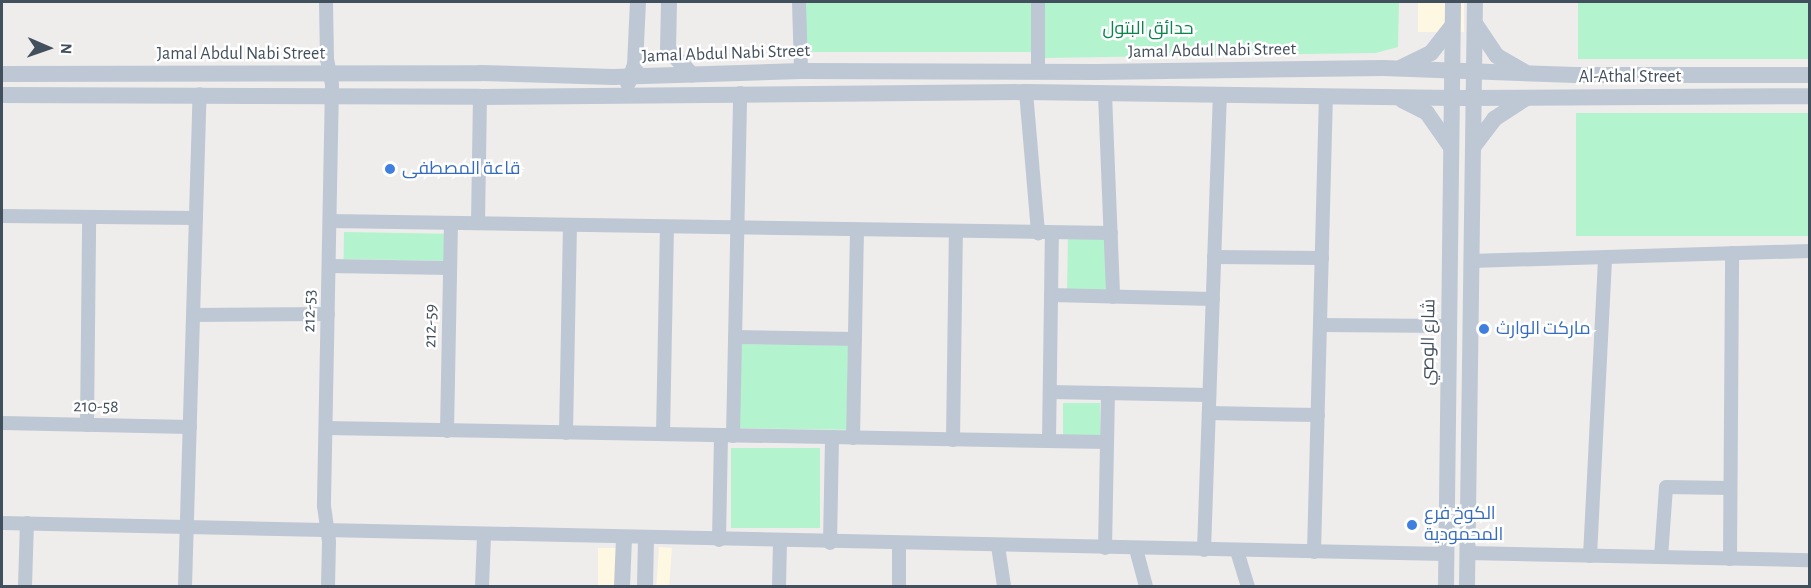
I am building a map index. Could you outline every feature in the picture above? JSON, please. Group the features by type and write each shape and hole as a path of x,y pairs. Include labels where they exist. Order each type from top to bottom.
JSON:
{"street":[{"name":"212-53","path":"326,2 327,59 331,74 332,95 324,506 328,528 328,586"},
{"path":"626,93 629,76 635,64 638,2"},
{"path":"669,2 668,49 692,75"},
{"path":"799,2 801,70"},
{"path":"1038,2 1038,72"},
{"path":"1454,2 1453,29 1471,143 1467,586"},
{"path":"1462,85 1475,30 1475,2"},
{"path":"1453,29 1465,37 1470,36 1475,30"},
{"path":"1396,69 1431,53 1453,29"},
{"path":"1475,30 1497,56 1532,74"},
{"name":"Jamal Abdul Nabi Street","path":"2,74 629,76 801,70 1038,72 1396,69 1462,85"},
{"path":"1391,97 1406,93 1409,83 1407,75 1396,69"},
{"path":"719,540 735,337 737,228 733,93 728,73"},
{"name":"Al-Athal Street","path":"1462,85 1508,74 1809,75"},
{"path":"1532,74 1522,78 1519,87 1525,95 1532,96"},
{"path":"1766,75 1766,96"},
{"name":"Jamal Abdul Nabi Street","path":"2,95 200,94 480,97 626,93 1026,92 1416,97 1462,85"},
{"name":"Al-Athal Street","path":"1462,85 1507,97 1809,96"},
{"name":"شارع الوصي","path":"1446,586 1451,140 1462,85"},
{"path":"1026,92 1052,295 1049,441"},
{"path":"185,586 200,94"},
{"path":"1105,94 1113,297"},
{"path":"1204,550 1221,95"},
{"path":"1314,552 1326,96"},
{"path":"1471,143 1494,119 1532,96"},
{"path":"478,223 480,97"},
{"path":"1391,97 1408,102 1427,113 1451,140"},
{"path":"1451,140 1453,133 1462,129 1471,143"},
{"path":"2,216 196,219"},
{"path":"87,425 89,217"},
{"path":"330,221 1111,233"},
{"name":"212-59","path":"447,431 451,223"},
{"path":"566,433 570,225"},
{"path":"663,434 667,227"},
{"path":"853,438 857,230"},
{"path":"953,440 957,232"},
{"path":"1471,261 1809,251"},
{"path":"1730,559 1732,254"},
{"path":"1214,257 1322,258"},
{"path":"1590,556 1605,257"},
{"path":"329,266 450,268"},
{"path":"1052,295 1213,299"},
{"path":"193,315 328,314"},
{"path":"1320,325 1449,326"},
{"path":"735,337 855,339"},
{"path":"1050,392 1209,395"},
{"path":"1105,548 1108,393"},
{"path":"1209,413 1318,415"},
{"name":"210-58","path":"2,423 190,427"},
{"path":"326,428 1107,442"},
{"path":"830,543 832,437"},
{"path":"1661,557 1666,487 1730,488"},
{"path":"2,523 328,528 484,536 899,545 1446,554"},
{"path":"25,586 27,523"},
{"path":"482,586 484,536"},
{"path":"622,586 624,538"},
{"path":"645,586 646,539"},
{"path":"779,586 780,542"},
{"path":"899,545 899,586"},
{"path":"998,546 1004,586"},
{"path":"623,558 626,551 635,547 642,551 646,559"},
{"path":"1136,549 1146,586"},
{"path":"1237,550 1248,586"},
{"path":"1467,553 1809,560"}],"shaded area":[{"path":"1418,2 1464,2 1464,32 1418,32"},
{"path":"659,547 672,548 669,586 656,586"},
{"path":"598,548 616,548 616,586 598,586"}],"green space":[{"path":"806,2 1032,2 1032,52 806,52"},
{"name":"حدائق البتول","path":"1043,2 1399,2 1398,47 1376,53 1043,58"},
{"path":"1578,2 1809,2 1809,59 1578,59"},
{"path":"1576,113 1809,113 1809,236 1576,236"},
{"path":"344,232 445,234 445,261 344,259"},
{"path":"1068,238 1108,239 1107,293 1067,292"},
{"path":"741,344 848,346 847,430 740,428"},
{"path":"1063,403 1100,403 1100,436 1063,436"},
{"path":"731,448 820,448 820,528 731,528"}],"place":[{"name":"قاعة المصطفى","path":"390,169"},
{"name":"ماركت الوارث","path":"1484,329"},
{"name":"الكوخ فرع المحمودية","path":"1412,525"}]}
